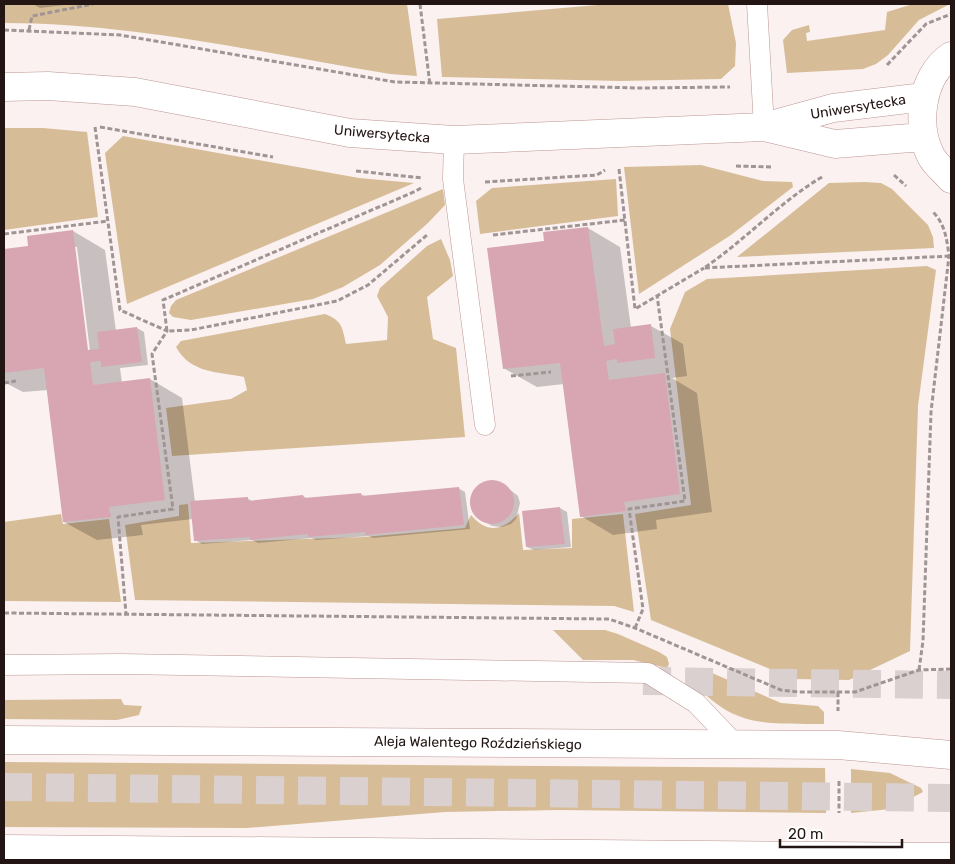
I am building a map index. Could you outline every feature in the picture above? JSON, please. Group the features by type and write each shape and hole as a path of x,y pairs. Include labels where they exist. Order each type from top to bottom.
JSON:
{"main road":[{"path":"951,56 931,78 924,97 923,137 931,157 951,179"},
{"name":"Uniwersytecka","path":"4,87 48,86 135,92 350,133 454,140 764,127 833,108 924,97"},
{"name":"Uniwersytecka","path":"764,127 835,144 923,137"},
{"name":"Aleja Walentego Roździeńskiego","path":"4,740 737,746 838,745 951,755"},
{"path":"4,849 951,857"}],"lane":[{"path":"757,4 764,127"},
{"path":"454,140 453,180 485,424"},
{"path":"4,665 121,664 648,674 696,702 737,746"}],"path":[{"path":"29,30 32,16 93,4"},
{"path":"420,4 430,84"},
{"path":"886,66 926,24 951,14"},
{"path":"4,30 120,35 395,82 639,88 763,86"},
{"path":"95,126 120,310 167,331 201,328 337,301 368,285 444,220 458,220"},
{"path":"619,163 635,309 734,248 808,186 829,174"},
{"path":"887,171 908,188"},
{"path":"126,614 118,517 173,509 152,354 167,331 163,300 416,191 424,185"},
{"path":"918,670 923,641 931,412 950,256 938,217 926,206"},
{"path":"484,236 625,220"},
{"path":"4,234 108,221"},
{"path":"704,268 950,256"},
{"path":"636,628 643,609 629,509 685,501 657,294"},
{"path":"4,383 16,381"},
{"path":"4,613 598,618 636,628 788,691 855,692 918,670 951,670"},
{"path":"839,777 839,813"}],"shaded area":[{"path":"4,4 407,4 417,76 390,74 150,34 53,24 4,23"},
{"path":"609,4 728,4 736,43 735,66 721,79 620,81 442,77 437,19"},
{"path":"913,4 950,4 919,20 888,55 876,64 863,69 787,73 783,40 792,30 809,25 810,32 806,33 807,41 885,30 887,12"},
{"path":"4,128 43,128 87,132 98,217 4,230"},
{"path":"123,136 359,178 414,183 127,304 105,153"},
{"path":"701,165 763,181 792,182 793,187 731,235 639,294 624,167"},
{"path":"616,179 618,216 480,234 476,201 492,188"},
{"path":"829,183 881,183 892,189 928,225 933,237 934,248 737,257"},
{"path":"443,189 445,205 428,223 380,265 343,287 313,299 191,320 173,317 169,313 171,306 176,300"},
{"path":"441,239 450,260 453,276 427,297 433,339 456,348 465,437 172,456 166,408 231,399 247,390 244,377 206,370 189,362 176,347 181,341 325,314 338,322 346,344 387,340 388,317 377,296 380,288 427,246"},
{"path":"927,266 936,270 918,406 910,651 849,680 794,679 651,620 635,514 691,505 670,329 685,292 707,279"},
{"path":"188,504 191,543 364,537 465,528 471,515 483,525 495,528 507,524 519,513 523,550 572,548 572,519 623,514 634,612 614,606 135,600 125,525 179,516 179,505"},
{"path":"61,514 63,524 109,519 121,602 4,601 4,522"},
{"path":"553,630 605,630 659,652 667,657 669,664 667,668 633,660 583,660"},
{"path":"697,670 712,673 781,703 818,706 824,712 824,724 768,723 737,715 722,708 692,681 692,673"},
{"path":"121,699 124,705 142,706 139,715 117,720 4,719 4,700"},
{"path":"4,762 825,768 826,813 558,810 445,812 247,828 4,827"},
{"path":"851,769 890,773 921,788 923,792 890,809 851,813"}],"building":[{"path":"588,227 604,346 615,344 613,329 651,324 655,358 617,363 617,359 606,361 609,380 665,373 680,494 624,502 626,511 580,517 560,363 503,369 487,248 544,241 543,232"},
{"path":"73,230 88,350 99,349 97,332 137,327 142,362 101,367 101,361 90,362 93,385 150,378 165,500 109,507 111,517 63,522 44,368 4,373 4,249 28,246 27,236"},
{"path":"488,480 496,480 508,486 514,502 508,518 496,524 488,524 476,518 470,506 470,498 476,486"},
{"path":"459,487 464,525 365,535 365,532 308,537 308,534 250,540 250,537 194,541 190,501 248,497 248,501 303,495 304,498 361,493 361,496"},
{"path":"560,507 565,544 526,547 522,511"}],"tunnel":[{"path":"643,681 951,685"},
{"path":"4,787 951,798"}]}
